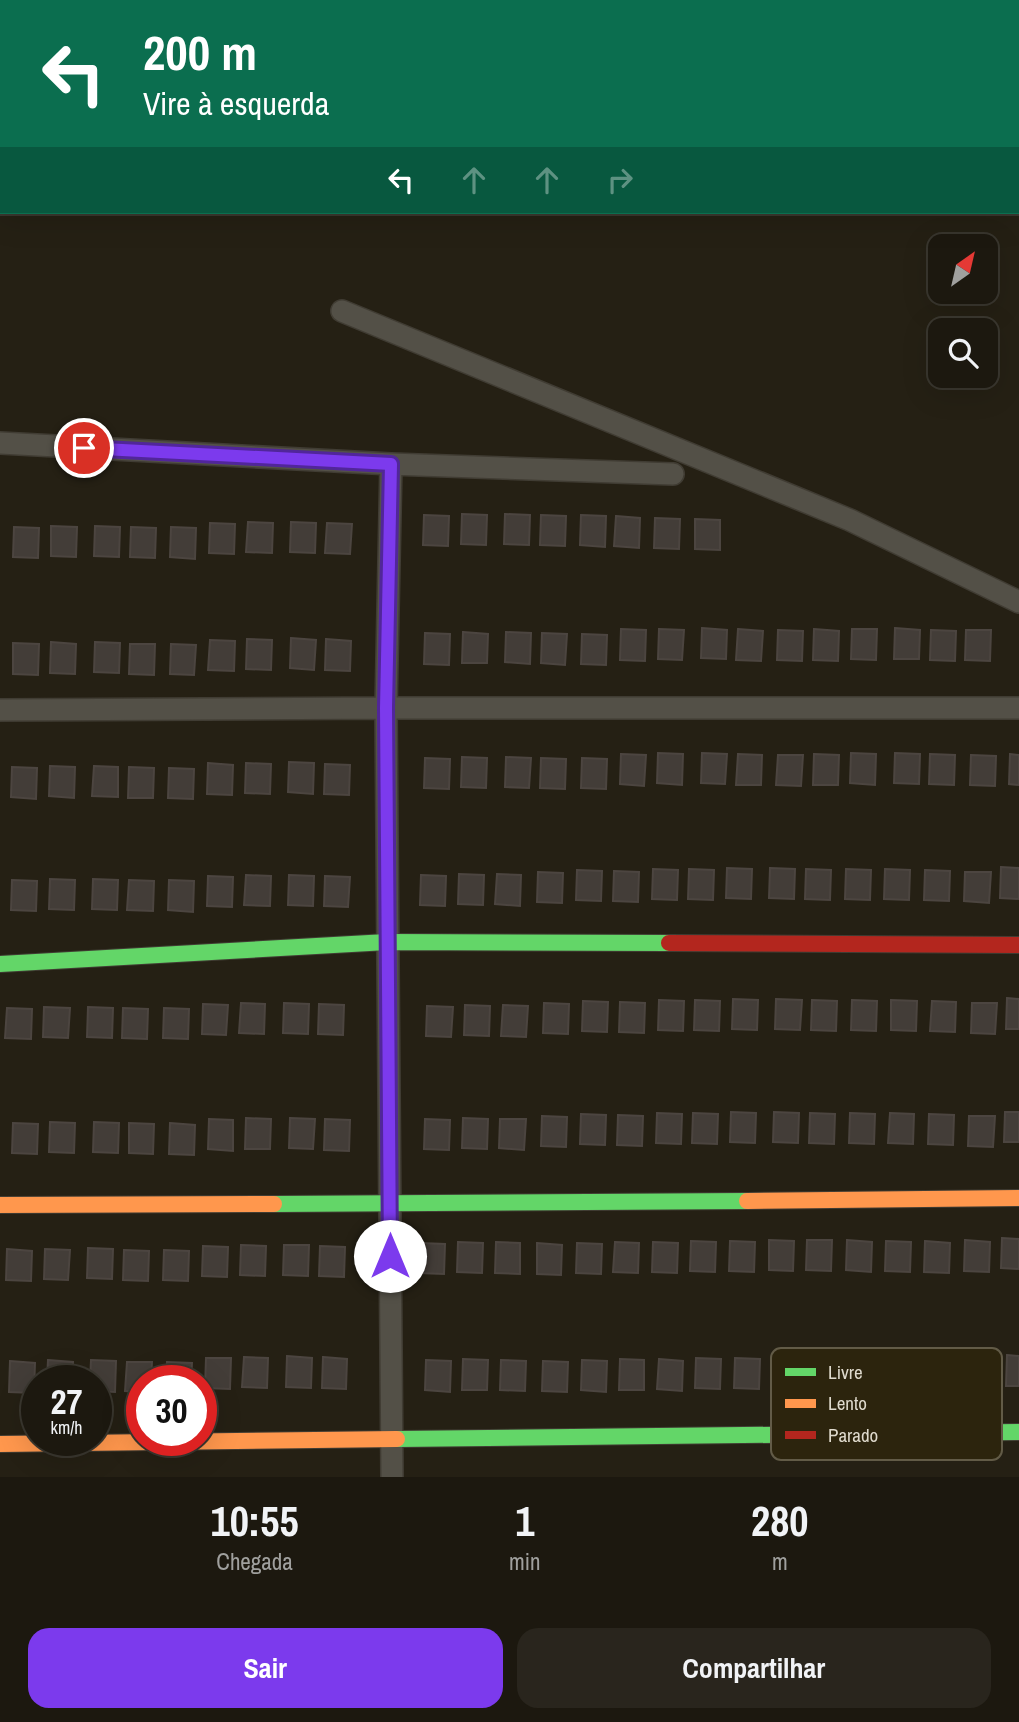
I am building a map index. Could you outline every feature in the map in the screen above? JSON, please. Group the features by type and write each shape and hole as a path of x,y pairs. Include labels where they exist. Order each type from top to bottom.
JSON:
{"street":[{"path":"342,311 850,520 1019,602"},
{"path":"0,443 391,464 673,474"},
{"path":"391,464 386,708 392,1477"},
{"path":"0,710 1019,708"},
{"path":"0,964 387,942 1019,945"},
{"path":"0,1205 1019,1198"},
{"path":"0,1444 771,1435"}],"building":[{"path":"462,514 487,515 486,545 461,544"},
{"path":"505,514 530,515 529,545 504,544"},
{"path":"424,515 449,516 448,546 423,545"},
{"path":"541,515 566,516 565,546 540,545"},
{"path":"581,515 606,516 605,547 580,545"},
{"path":"616,516 640,518 639,548 614,546"},
{"path":"655,518 680,519 679,549 654,548"},
{"path":"695,519 720,520 720,550 695,549"},
{"path":"248,522 273,523 272,553 246,552"},
{"path":"291,522 316,523 315,553 290,552"},
{"path":"210,523 235,524 234,554 209,553"},
{"path":"327,523 352,524 350,554 325,553"},
{"path":"51,526 77,527 76,557 51,556"},
{"path":"95,526 120,527 119,557 94,556"},
{"path":"14,527 39,528 38,558 13,557"},
{"path":"131,527 156,528 155,558 130,557"},
{"path":"171,527 196,528 195,559 170,557"},
{"path":"702,628 727,630 726,659 701,658"},
{"path":"895,628 920,630 919,659 894,659"},
{"path":"621,629 646,630 645,661 620,660"},
{"path":"659,629 684,630 682,660 658,659"},
{"path":"738,629 763,631 761,661 736,660"},
{"path":"814,629 839,631 838,661 813,660"},
{"path":"852,629 877,629 876,660 851,659"},
{"path":"778,630 803,631 802,661 777,660"},
{"path":"931,630 956,631 955,661 930,660"},
{"path":"966,630 991,630 990,661 965,660"},
{"path":"463,632 488,634 487,663 462,663"},
{"path":"506,632 531,633 530,664 505,662"},
{"path":"425,633 450,634 449,665 424,664"},
{"path":"542,633 567,634 565,665 541,663"},
{"path":"582,634 607,635 606,665 581,664"},
{"path":"291,638 316,640 314,670 290,668"},
{"path":"247,639 272,640 271,670 246,669"},
{"path":"326,639 351,641 350,671 325,670"},
{"path":"210,640 235,641 234,671 208,670"},
{"path":"51,642 76,644 75,674 50,673"},
{"path":"95,642 120,643 119,673 94,672"},
{"path":"13,643 39,644 38,675 13,674"},
{"path":"130,644 155,644 154,675 129,674"},
{"path":"171,644 196,645 194,675 170,674"},
{"path":"658,753 683,754 682,785 657,783"},
{"path":"702,753 727,754 725,784 701,783"},
{"path":"851,753 876,754 875,785 850,783"},
{"path":"895,753 920,754 919,784 894,783"},
{"path":"621,754 646,755 644,786 620,784"},
{"path":"738,754 762,755 761,785 736,785"},
{"path":"814,754 839,755 838,785 813,785"},
{"path":"930,754 955,755 954,785 929,784"},
{"path":"1010,754 1019,755 1019,785 1009,784"},
{"path":"778,755 803,755 801,786 776,785"},
{"path":"971,755 996,756 995,786 970,785"},
{"path":"462,757 487,758 486,788 461,787"},
{"path":"506,757 531,758 529,788 505,787"},
{"path":"425,758 450,759 449,789 424,788"},
{"path":"541,758 566,759 565,789 540,788"},
{"path":"582,758 607,759 606,789 581,788"},
{"path":"289,762 314,763 313,794 288,792"},
{"path":"208,763 233,765 232,795 207,794"},
{"path":"246,763 271,764 270,794 245,793"},
{"path":"325,764 350,765 349,795 324,794"},
{"path":"50,766 75,767 74,798 49,796"},
{"path":"94,766 118,767 118,797 92,796"},
{"path":"12,767 37,768 36,799 11,797"},
{"path":"129,767 154,768 153,798 128,798"},
{"path":"169,768 194,769 193,799 168,798"},
{"path":"1001,867 1019,868 1019,899 1000,898"},
{"path":"727,868 752,869 751,899 726,898"},
{"path":"770,868 795,869 794,899 769,898"},
{"path":"653,869 678,870 677,900 652,899"},
{"path":"689,869 714,870 713,900 688,899"},
{"path":"806,869 831,870 830,900 805,899"},
{"path":"846,869 871,870 870,900 845,899"},
{"path":"885,869 910,870 909,900 884,899"},
{"path":"577,870 602,871 601,901 576,900"},
{"path":"925,870 950,871 949,901 924,900"},
{"path":"614,871 639,872 638,902 613,901"},
{"path":"538,872 563,873 562,903 537,902"},
{"path":"965,872 991,872 989,903 964,901"},
{"path":"459,874 484,875 483,905 458,904"},
{"path":"497,874 521,875 520,906 495,904"},
{"path":"246,875 271,876 270,906 244,905"},
{"path":"289,875 314,876 313,906 288,905"},
{"path":"421,875 446,876 445,906 420,905"},
{"path":"208,876 233,877 232,907 207,906"},
{"path":"325,876 350,877 348,907 324,906"},
{"path":"50,879 75,880 74,910 49,909"},
{"path":"93,879 118,880 117,910 92,909"},
{"path":"12,880 37,881 36,911 11,910"},
{"path":"129,880 154,881 153,911 127,910"},
{"path":"169,880 194,881 193,912 168,910"},
{"path":"1007,998 1019,999 1019,1029 1006,1029"},
{"path":"733,999 758,1000 757,1030 732,1029"},
{"path":"776,999 802,1000 800,1030 775,1029"},
{"path":"659,1000 684,1001 683,1031 658,1030"},
{"path":"695,1000 720,1001 719,1031 694,1030"},
{"path":"812,1000 837,1001 836,1031 811,1030"},
{"path":"852,1000 877,1001 876,1031 851,1030"},
{"path":"891,1000 917,1001 916,1031 891,1030"},
{"path":"583,1001 608,1002 607,1032 582,1031"},
{"path":"932,1001 956,1002 955,1032 930,1031"},
{"path":"620,1002 645,1003 644,1033 619,1032"},
{"path":"241,1003 265,1004 264,1034 239,1033"},
{"path":"284,1003 309,1004 308,1034 283,1033"},
{"path":"544,1003 569,1004 568,1034 543,1033"},
{"path":"972,1003 997,1003 995,1034 971,1033"},
{"path":"203,1004 228,1005 226,1035 202,1034"},
{"path":"319,1004 344,1005 343,1035 318,1034"},
{"path":"465,1005 490,1006 489,1036 464,1035"},
{"path":"503,1005 528,1006 526,1037 501,1036"},
{"path":"427,1006 453,1007 451,1037 426,1036"},
{"path":"44,1007 70,1008 68,1038 43,1037"},
{"path":"88,1007 113,1008 112,1038 87,1037"},
{"path":"7,1008 32,1009 31,1039 5,1038"},
{"path":"123,1008 148,1009 147,1039 122,1038"},
{"path":"164,1008 189,1009 188,1039 163,1038"},
{"path":"731,1112 756,1113 755,1143 730,1142"},
{"path":"774,1112 799,1113 798,1143 773,1142"},
{"path":"1005,1112 1019,1112 1019,1142 1004,1142"},
{"path":"657,1113 682,1114 681,1144 656,1143"},
{"path":"693,1113 718,1114 717,1144 692,1143"},
{"path":"810,1113 835,1114 834,1144 809,1143"},
{"path":"850,1113 875,1114 874,1144 849,1143"},
{"path":"890,1113 914,1114 913,1144 888,1143"},
{"path":"581,1114 606,1115 605,1145 580,1144"},
{"path":"929,1114 954,1115 953,1145 928,1144"},
{"path":"618,1115 643,1116 642,1146 617,1145"},
{"path":"542,1116 567,1117 566,1147 541,1146"},
{"path":"969,1116 995,1116 993,1147 968,1146"},
{"path":"246,1118 271,1119 270,1149 245,1149"},
{"path":"290,1118 315,1119 313,1149 289,1148"},
{"path":"463,1118 488,1119 487,1149 462,1148"},
{"path":"209,1119 233,1120 233,1151 208,1149"},
{"path":"325,1119 350,1120 349,1151 324,1150"},
{"path":"425,1119 450,1120 449,1150 424,1149"},
{"path":"500,1119 526,1119 524,1150 499,1148"},
{"path":"50,1122 75,1123 74,1153 49,1152"},
{"path":"94,1122 119,1123 118,1153 93,1152"},
{"path":"13,1123 38,1124 37,1154 12,1153"},
{"path":"129,1123 154,1124 153,1154 129,1153"},
{"path":"170,1123 195,1125 194,1155 169,1154"},
{"path":"1002,1238 1019,1239 1019,1269 1001,1268"},
{"path":"769,1240 794,1241 793,1271 769,1270"},
{"path":"807,1240 832,1240 831,1271 806,1270"},
{"path":"847,1240 872,1242 871,1272 846,1270"},
{"path":"965,1240 990,1242 989,1272 964,1271"},
{"path":"691,1241 716,1242 715,1272 690,1271"},
{"path":"730,1241 755,1242 754,1272 729,1271"},
{"path":"886,1241 911,1242 910,1272 885,1271"},
{"path":"925,1241 950,1243 949,1273 924,1272"},
{"path":"458,1242 483,1243 482,1273 457,1272"},
{"path":"496,1242 520,1243 520,1274 495,1273"},
{"path":"615,1242 639,1243 638,1273 613,1272"},
{"path":"653,1242 678,1243 677,1273 652,1272"},
{"path":"420,1243 445,1244 444,1274 419,1273"},
{"path":"537,1243 562,1245 561,1275 537,1274"},
{"path":"577,1243 602,1244 601,1274 576,1273"},
{"path":"241,1245 266,1246 265,1276 240,1275"},
{"path":"284,1245 309,1245 308,1276 283,1275"},
{"path":"203,1246 228,1247 227,1277 202,1276"},
{"path":"320,1246 345,1247 344,1277 319,1276"},
{"path":"88,1248 113,1249 112,1279 87,1278"},
{"path":"7,1249 32,1251 31,1281 6,1280"},
{"path":"45,1249 70,1250 68,1280 44,1279"},
{"path":"124,1250 149,1251 148,1281 123,1280"},
{"path":"164,1250 189,1251 188,1281 163,1280"},
{"path":"1007,1355 1019,1356 1019,1386 1006,1386"},
{"path":"287,1356 312,1358 311,1388 286,1387"},
{"path":"244,1357 268,1358 267,1388 242,1387"},
{"path":"323,1357 347,1359 346,1389 322,1388"},
{"path":"206,1358 231,1358 230,1389 217,1388 217,1365 206,1365"},
{"path":"696,1358 721,1359 720,1389 695,1388"},
{"path":"735,1358 760,1359 759,1389 734,1388"},
{"path":"463,1359 488,1360 487,1390 462,1390"},
{"path":"620,1359 644,1360 644,1390 619,1390"},
{"path":"659,1359 683,1361 682,1391 657,1389"},
{"path":"48,1360 73,1362 73,1365 48,1365"},
{"path":"91,1360 116,1361 115,1392 112,1392 112,1365 91,1365"},
{"path":"426,1360 451,1361 450,1392 425,1390"},
{"path":"501,1360 526,1361 525,1391 500,1390"},
{"path":"582,1360 607,1361 606,1392 581,1390"},
{"path":"10,1361 35,1363 21,1365 21,1392 9,1392"},
{"path":"543,1361 568,1362 567,1392 542,1391"},
{"path":"127,1362 152,1362 152,1365 127,1365"},
{"path":"167,1362 192,1363 192,1365 167,1365"}],"traffic: fast":[{"path":"0,964 387,942 669,943"},
{"path":"274,1204 747,1201"},
{"path":"1002,1432 1019,1432"},
{"path":"397,1439 771,1435"}],"traffic: slow":[{"path":"747,1201 1019,1198"},
{"path":"0,1205 274,1204"},
{"path":"0,1444 397,1439"}],"traffic: jam":[{"path":"669,943 1019,945"}],"route":[{"path":"84,448 391,464 386,708 390,1256"}]}
